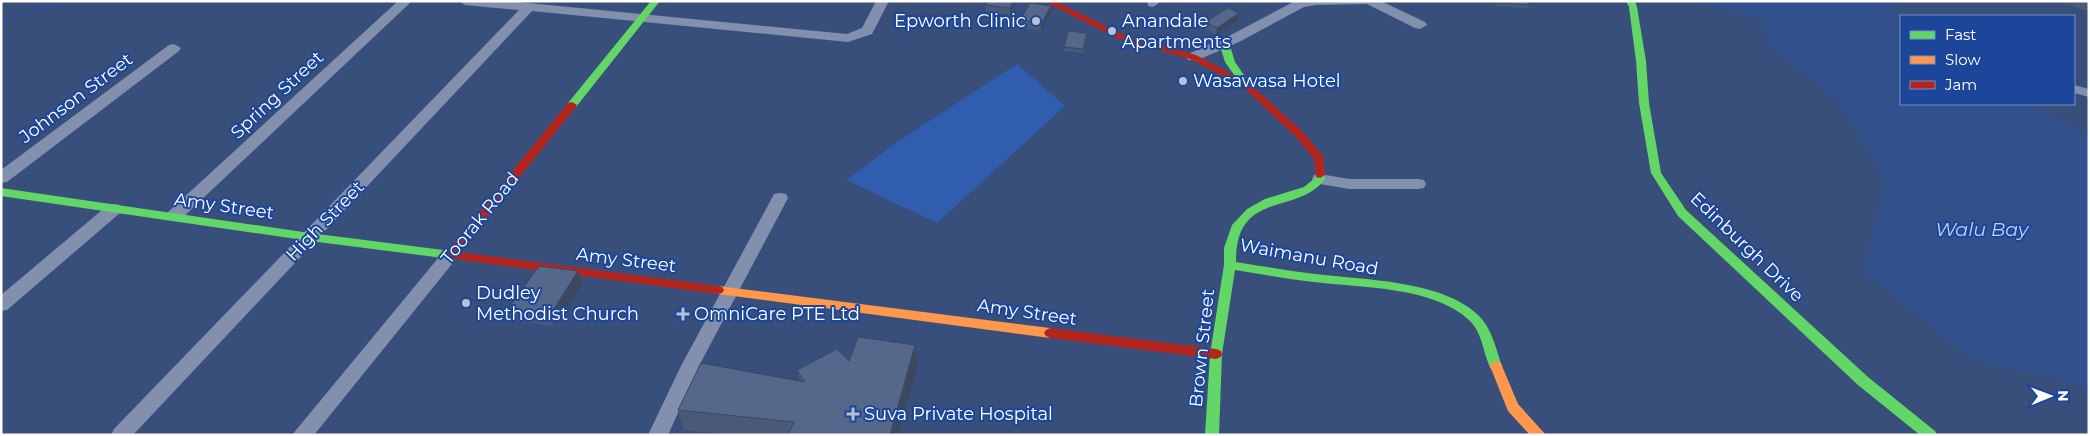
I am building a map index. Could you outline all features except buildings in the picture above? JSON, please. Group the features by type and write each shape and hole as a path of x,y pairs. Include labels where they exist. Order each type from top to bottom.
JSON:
{"main road":[{"name":"Toorak Road","path":"450,255 656,1"},
{"path":"1048,1 1121,37 1193,57 1246,85"},
{"name":"Edinburgh Drive","path":"1630,1 1640,52 1644,103 1656,173 1682,213 1863,381 1930,435"},
{"path":"1230,44 1230,62 1246,85 1299,134 1319,158 1320,179"},
{"name":"Waimanu Road","path":"1320,179 1308,190 1269,202 1251,212 1238,225 1230,248 1230,264 1399,289 1435,296 1457,304 1473,317 1482,331 1513,407 1539,435"},
{"name":"Amy Street","path":"1,192 310,237 1216,354"},
{"name":"Brown Street","path":"1212,435 1216,354 1230,264"}],"street":[{"name":"Spring Street","path":"174,216 406,1"},
{"path":"465,1 848,38 867,31 883,1"},
{"path":"1207,63 1230,44 1300,4 1316,1 1364,1"},
{"path":"1370,1 1420,24"},
{"name":"High Street","path":"121,435 529,7"},
{"path":"1193,57 1230,44"},
{"name":"Johnson Street","path":"1,178 174,48"},
{"path":"2075,89 2089,93"},
{"path":"1320,179 1348,184 1418,184"},
{"path":"658,435 690,366 780,198"},
{"path":"1,306 114,209"},
{"name":"Toorak Road","path":"302,435 450,255"}],"shaded area":[{"path":"1017,64 1065,106 937,223 846,180 897,142"}],"water":[{"name":"Walu Bay","path":"1707,1 1882,1 1900,15 1900,105 2038,105 2045,112 2089,136 2089,393 2076,384 1973,360 1863,271 1885,182 1836,98 1769,48 1764,20 1711,6"}],"waterway":[{"path":"1,21 66,1"}],"traffic: fast":[{"path":"572,105 656,1"},
{"path":"1630,1 1633,7 1641,61 1644,103 1656,173 1682,213 1863,381 1930,435"},
{"path":"1226,49 1230,62 1245,84"},
{"path":"1212,435 1216,354 1230,265 1230,248 1238,225 1251,212 1269,202 1308,190 1320,179 1320,175"},
{"path":"1,192 310,237 451,255"},
{"path":"1230,265 1313,278 1398,288 1420,292 1441,299 1460,307 1474,318 1482,328 1496,366"}],"traffic: slow":[{"path":"718,290 1050,333"},
{"path":"1496,366 1513,407 1539,435"}],"traffic: jam":[{"path":"1048,1 1121,37 1193,57 1246,85 1299,134 1319,158 1320,175"},
{"path":"450,255 572,105"},
{"path":"451,255 718,290"},
{"path":"1050,333 1216,354"}],"place":[{"name":"Epworth Clinic","path":"1036,21"},
{"name":"Anandale Apartments","path":"1112,31"},
{"name":"Wasawasa Hotel","path":"1183,81"},
{"name":"Dudley Methodist Church","path":"466,303"},
{"name":"OmniCare PTE Ltd","path":"683,314"},
{"name":"Suva Private Hospital","path":"853,414"}]}
